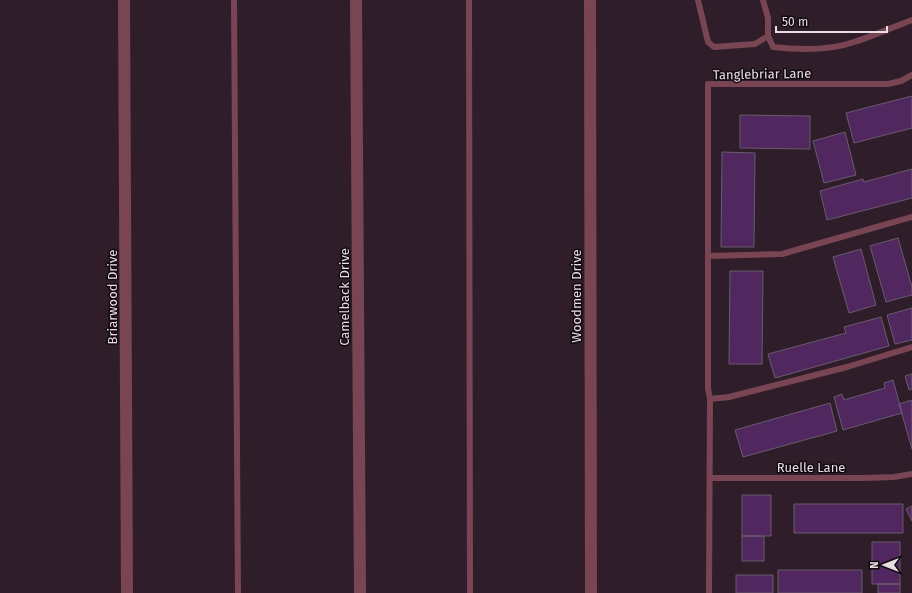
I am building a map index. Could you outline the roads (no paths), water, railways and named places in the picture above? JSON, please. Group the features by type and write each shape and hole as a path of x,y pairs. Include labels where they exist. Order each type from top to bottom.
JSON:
{"street":[{"name":"Briarwood Drive","path":"124,0 127,593"},
{"name":"Camelback Drive","path":"356,0 360,593"},
{"name":"Woodmen Drive","path":"590,0 591,593"}],"lane":[{"path":"234,0 238,593"},
{"path":"469,0 470,593"},
{"path":"698,0 708,42 714,47 755,44 768,36"},
{"path":"763,0 768,18 768,36 773,47 788,49 831,48 853,43 912,20"},
{"name":"Tanglebriar Lane","path":"710,593 708,84 888,84 912,75"},
{"path":"708,256 782,254 912,217"},
{"path":"710,399 729,397 847,367 912,347"},
{"name":"Ruelle Lane","path":"710,478 863,478 894,477 912,474"}]}
